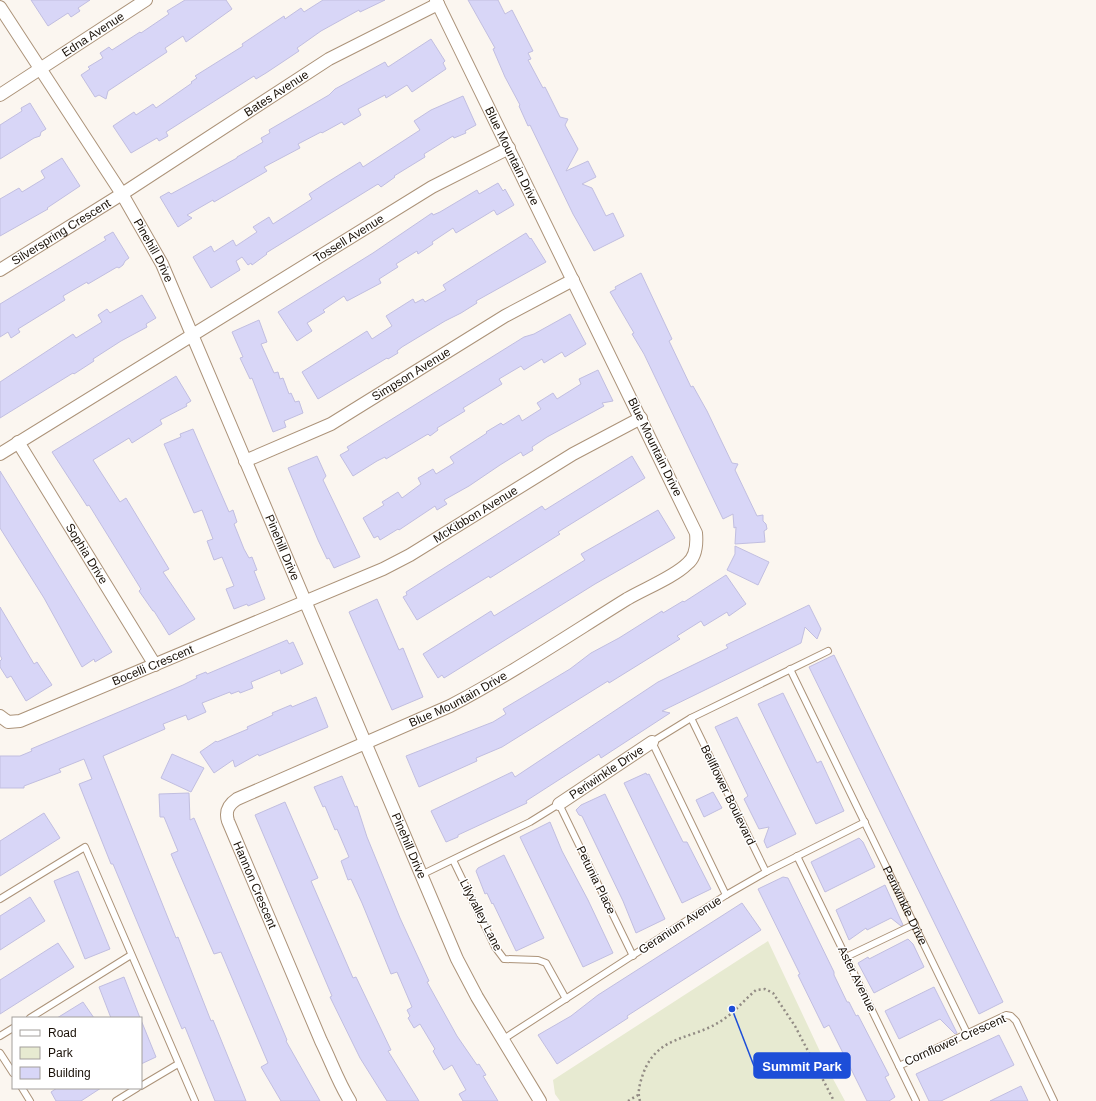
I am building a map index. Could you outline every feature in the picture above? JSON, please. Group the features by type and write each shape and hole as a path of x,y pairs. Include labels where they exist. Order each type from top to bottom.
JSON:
{"street":[{"name":"Edna Avenue","path":"40,69 146,0"},
{"name":"Blue Mountain Drive","path":"365,742 450,706 480,690 689,563 696,549 696,533 437,2"},
{"name":"Bates Avenue","path":"122,194 329,59 437,2"},
{"name":"Pinehill Drive","path":"0,7 122,194 162,264 468,983 540,1101"},
{"path":"0,95 40,69"},
{"name":"Tossell Avenue","path":"192,335 432,186 509,148"},
{"name":"Silverspring Crescent","path":"0,270 122,194"},
{"name":"Simpson Avenue","path":"245,461 331,424 505,316 573,280"},
{"path":"0,454 192,335"},
{"name":"McKibbon Avenue","path":"305,601 397,562 573,454 641,418"},
{"name":"Sophia Drive","path":"18,442 155,665"},
{"name":"Bocelli Crescent","path":"0,716 6,722 17,722 305,601"},
{"name":"Hannon Crescent","path":"350,1101 340,1085 333,1063 322,1041 226,815 229,805 237,799 365,742"},
{"name":"Periwinkle Drive","path":"559,804 652,742"}],"lane":[{"name":"Periwinkle Drive","path":"652,742 691,718 828,651"},
{"name":"Periwinkle Drive","path":"790,669 968,1033"},
{"name":"Bellflower Boulevard","path":"691,718 766,872"},
{"path":"652,742 726,895"},
{"name":"Periwinkle Drive","path":"421,875 530,822 559,804"},
{"name":"Petunia Place","path":"559,804 633,956"},
{"name":"Geranium Avenue","path":"502,1040 726,895 766,872 865,822"},
{"path":"0,899 85,847 195,1101"},
{"name":"Aster Avenue","path":"797,856 916,1101"},
{"name":"Lilyvalley Lane","path":"453,860 495,947 501,955 509,960 538,960 546,964 566,999"},
{"path":"846,957 914,924"},
{"path":"32,1017 131,955"},
{"name":"Cornflower Crescent","path":"899,1066 1006,1015 1011,1016 1016,1021 1054,1101"},
{"path":"0,1036 12,1029"},
{"path":"0,1052 12,1071"},
{"path":"142,1085 178,1064"},
{"path":"23,1089 30,1101"},
{"path":"116,1101 136,1089"}],"path":[{"path":"640,1101 638,1095 647,1064 659,1048 679,1038 704,1031 725,1019 756,990 765,990 772,993 795,1026 834,1101"},
{"path":"628,1101 638,1095"}],"green space":[{"path":"768,941 832,1077 845,1101 560,1101 555,1094 553,1080"}],"building":[{"path":"31,0 90,0 78,8 80,11 71,17 68,13 48,26"},
{"path":"185,0 226,0 232,9 186,42 183,36 165,48 167,52 108,91 106,99 99,95 95,97 81,75 90,69 88,67 103,58 100,53 109,47 112,50 140,32 141,33 169,14 167,11"},
{"path":"323,0 385,0 360,12 359,10 321,31 297,48 299,51 266,73 256,79 254,76 166,132 168,136 159,141 157,138 131,153 113,126 134,112 136,115 153,104 156,108 192,83 191,82 197,78 195,76 243,46 242,44 284,16 285,19 301,8 304,12"},
{"path":"468,0 498,0 505,14 512,10 533,51 528,53 531,59 528,60 543,88 545,87 560,117 568,119 565,125 578,149 566,171 588,161 596,177 582,184 592,188 606,216 613,213 624,236 594,251 573,214 530,125 528,126 519,106 520,105 505,77 493,49 495,48"},
{"path":"431,39 445,61 443,63 446,69 412,92 407,85 386,98 385,95 358,109 361,115 344,125 342,122 298,144 300,148 264,167 267,171 214,202 213,200 187,215 192,218 178,227 160,197 169,192 171,194 263,142 261,138 270,133 269,130 329,95 335,89 385,62 388,67"},
{"path":"463,96 476,125 465,131 466,133 454,138 453,136 424,154 425,157 394,176 395,177 381,187 378,184 266,253 267,254 252,265 251,263 248,265 242,257 236,261 240,270 211,288 193,257 211,246 214,252 233,240 236,246 257,232 253,227 269,217 273,224 312,199 309,194 326,183 360,162 363,167 420,130 414,121 431,110"},
{"path":"30,103 46,129 41,132 40,136 34,138 0,159 0,125 22,111 21,108"},
{"path":"62,158 80,186 47,208 48,209 0,236 0,199 19,188 22,192 45,178 41,171"},
{"path":"498,183 503,191 505,189 514,205 497,215 494,210 456,233 453,228 432,242 433,244 418,254 417,251 396,264 398,267 379,279 381,283 347,301 344,296 323,310 325,312 307,323 312,331 297,341 278,312 373,253 432,213 433,215 440,212 477,190 479,194"},
{"path":"113,232 129,258 123,265 88,284 87,282 63,296 65,300 18,329 20,332 11,338 8,332 0,337 0,304 106,240 104,237"},
{"path":"526,233 530,239 531,238 546,262 476,301 477,303 461,313 402,347 397,351 398,353 318,399 302,372 367,331 372,339 392,326 386,316 413,299 415,303 423,299 425,302 446,290 443,285"},
{"path":"641,273 672,339 669,341 691,387 693,386 707,411 732,463 738,464 735,470 757,516 763,515 763,521 766,524 767,529 764,531 765,542 735,544 736,527 734,528 733,514 723,519 644,354 632,334 634,333 610,292 616,289 615,287"},
{"path":"142,295 156,318 146,324 147,327 121,341 93,359 94,361 74,374 73,373 0,418 0,382 73,334 76,338 102,322 98,315 107,309 110,313"},
{"path":"570,314 586,344 565,357 562,352 544,363 542,359 524,370 521,366 499,379 502,384 463,408 465,411 437,428 438,430 430,436 428,434 386,459 385,457 377,461 353,476 340,455 349,450 347,447 524,337 534,334"},
{"path":"259,320 267,342 261,344 274,373 278,372 280,379 283,378 289,394 291,393 295,402 299,401 303,413 284,421 286,427 273,432 252,378 250,379 240,358 243,357 232,332"},
{"path":"598,370 613,401 602,403 604,406 547,437 532,447 533,450 523,456 521,452 500,465 469,486 444,500 447,504 437,510 435,506 399,530 398,529 380,540 378,536 374,538 363,518 384,505 382,502 398,492 402,498 421,484 418,478 433,469 436,474 454,463 450,457 487,433 486,432 501,423 503,425 519,415 522,421 541,409 537,403 553,393 557,399 581,384 579,379"},
{"path":"176,376 191,401 186,404 187,406 160,420 162,424 132,443 129,438 93,460 120,502 126,498 169,569 163,572 195,619 169,635 139,591 141,589 89,505 87,506 52,452"},
{"path":"193,429 229,512 233,510 237,522 234,524 244,549 249,558 252,557 257,570 254,571 265,599 248,606 247,604 234,609 226,589 234,586 222,557 214,560 207,541 213,539 202,510 194,513 164,444 181,437 180,434"},
{"path":"317,456 326,476 323,480 360,557 334,568 329,558 327,559 318,540 288,468"},
{"path":"632,456 645,478 558,532 560,534 490,578 489,576 417,620 403,597 407,595 406,592 542,506 545,510"},
{"path":"0,471 112,652 95,662 94,659 82,667 44,598 0,528"},
{"path":"658,510 675,538 595,584 444,678 442,675 438,678 423,654 491,611 494,616 585,560 581,554"},
{"path":"735,546 769,562 758,585 727,570 735,554"},
{"path":"726,575 746,604 729,616 727,612 704,626 701,621 677,636 680,639 609,683 608,681 502,747 476,758 477,761 419,787 406,756 493,722 506,714 503,709 570,669 591,653 619,638 662,611 663,613 683,601 684,602"},
{"path":"377,599 399,650 403,648 423,697 392,710 349,612"},
{"path":"809,605 821,629 817,639 805,627 801,643 662,711 670,713 601,758 599,754 526,801 527,803 446,842 431,811 512,772 515,777 658,682 728,648 726,645"},
{"path":"0,607 34,664 37,662 52,685 26,701 11,676 7,678 0,667 0,661 2,659 0,655"},
{"path":"287,640 289,644 293,642 303,664 281,674 280,670 251,682 253,688 240,693 239,691 231,694 230,692 202,703 206,712 188,720 186,715 163,724 165,729 103,756 176,938 178,937 211,1021 213,1020 246,1101 215,1101 185,1027 182,1029 113,864 111,864 79,784 92,779 84,759 59,769 61,772 24,786 24,788 0,788 0,756 20,756 32,751 31,749 183,685 197,678 196,676 206,672 207,674"},
{"path":"834,655 1003,1002 979,1014 809,667"},
{"path":"783,693 817,763 821,761 844,811 816,824 758,704"},
{"path":"316,697 328,727 259,756 258,754 235,767 233,760 214,773 200,752 216,741 217,742 248,729 247,727 273,715 272,713"},
{"path":"737,717 796,834 767,848 764,841 769,827 759,829 744,799 748,796 715,727"},
{"path":"172,754 204,768 191,792 161,778"},
{"path":"646,773 647,775 649,774 683,842 687,842 711,889 682,903 624,783"},
{"path":"342,776 355,807 357,806 367,837 400,918 429,981 427,982 457,1036 477,1065 479,1064 486,1075 483,1076 498,1101 463,1101 459,1094 466,1090 452,1065 444,1070 433,1051 435,1049 420,1024 414,1028 408,1018 410,1016 407,1010 412,1007 397,972 391,974 362,903 351,879 348,880 341,861 349,857 337,829 335,830 325,806 323,807 314,787"},
{"path":"713,792 722,808 704,817 696,800"},
{"path":"189,793 190,820 194,818 287,1040 286,1041 320,1101 281,1101 261,1067 268,1063 221,952 214,954 171,854 178,851 164,817 160,817 159,794"},
{"path":"605,794 665,919 636,933 623,901 582,816 579,815 576,810 581,805"},
{"path":"285,802 318,878 311,881 353,978 356,977 391,1050 388,1051 419,1101 387,1101 360,1058 330,997 332,996 255,815"},
{"path":"44,813 60,838 0,876 0,841"},
{"path":"550,822 562,851 588,900 613,953 583,967 520,837"},
{"path":"859,838 863,842 875,867 825,892 811,862"},
{"path":"504,855 544,938 516,951 493,903 492,904 487,893 485,894 476,871 478,868"},
{"path":"78,871 110,949 85,959 54,881"},
{"path":"783,877 788,878 847,1002 849,1002 856,1016 858,1015 889,1075 885,1077 895,1097 889,1101 867,1101 829,1025 824,1028 798,975 800,974 758,889"},
{"path":"885,885 903,925 901,926 891,918 867,930 866,928 849,940 836,910"},
{"path":"30,897 45,921 0,950 0,916"},
{"path":"742,903 761,930 627,1016 628,1018 557,1064 538,1035 571,1016 598,995"},
{"path":"908,939 913,944 924,967 874,993 858,963"},
{"path":"58,943 74,967 0,1014 0,980"},
{"path":"124,977 140,1017 111,1017 99,987"},
{"path":"934,987 957,1033 955,1034 940,1019 899,1039 885,1011"},
{"path":"83,1002 93,1017 59,1017"},
{"path":"142,1022 156,1057 142,1064"},
{"path":"999,1035 1014,1065 941,1101 929,1101 916,1074"},
{"path":"1021,1086 1028,1101 990,1101"},
{"path":"56,1089 99,1089 81,1101 56,1101 51,1092"}],"place":[{"name":"Summit Park","path":"732,1009"}]}
